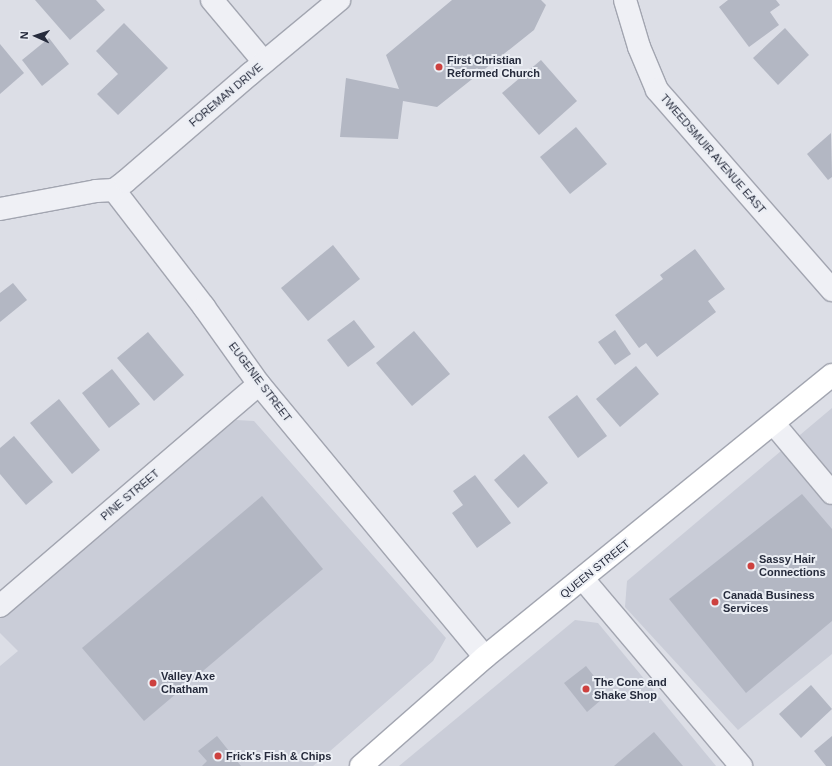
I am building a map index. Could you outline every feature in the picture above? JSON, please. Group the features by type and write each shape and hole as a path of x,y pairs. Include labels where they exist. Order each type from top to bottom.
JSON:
{"main road":[{"name":"QUEEN STREET","path":"361,766 485,657 774,424 832,375"}],"street":[{"path":"212,0 264,62"},
{"name":"FOREMAN DRIVE","path":"114,190 339,0"},
{"name":"TWEEDSMUIR AVENUE EAST","path":"625,0 639,47 657,90 832,290"},
{"path":"0,210 114,190"},
{"name":"EUGENIE STREET","path":"114,190 204,307 259,384 485,657"},
{"name":"PINE STREET","path":"0,606 259,384"},
{"path":"774,424 832,493"},
{"path":"583,579 741,766"}],"shaded area":[{"path":"832,408 832,654 738,730 625,607 627,581"},
{"path":"236,420 254,421 446,638 433,661 313,766 0,766 0,666 18,651 0,633 0,615"},
{"path":"575,620 598,623 716,766 399,766"}],"building":[{"path":"35,0 96,0 105,10 70,40"},
{"name":"First Christian Reformed Church","path":"452,0 541,0 546,5 534,30 437,107 403,101 398,139 340,137 346,78 399,89 386,55"},
{"path":"728,0 776,0 780,5 770,12 779,25 749,47 719,7"},
{"path":"124,23 168,68 118,115 97,94 118,74 96,51"},
{"path":"785,28 809,55 778,85 753,58"},
{"path":"49,38 69,64 42,86 22,60"},
{"path":"0,44 24,73 0,94"},
{"path":"541,60 577,101 539,135 502,93"},
{"path":"576,127 607,164 570,194 540,157"},
{"path":"831,133 832,177 828,180 807,154"},
{"path":"333,245 360,279 308,321 281,288"},
{"path":"695,249 725,289 708,301 716,312 657,357 646,343 639,348 615,315 663,279 660,275"},
{"path":"13,283 27,300 0,322 0,293"},
{"path":"354,320 375,347 348,367 327,340"},
{"path":"615,330 631,354 615,365 598,342"},
{"path":"414,331 450,374 412,406 376,363"},
{"path":"148,332 184,375 154,401 117,358"},
{"path":"636,366 659,394 620,427 596,399"},
{"path":"112,369 140,404 109,428 82,393"},
{"path":"577,395 607,436 578,458 548,417"},
{"path":"59,399 100,450 72,474 30,423"},
{"path":"14,436 53,482 26,505 0,474 0,448"},
{"path":"524,454 548,483 518,508 494,480"},
{"path":"475,475 511,523 477,548 452,513 463,505 453,491"},
{"path":"802,494 832,529 832,621 746,693 669,599"},
{"path":"262,496 323,569 144,721 82,648"},
{"name":"The Cone and Shake Shop","path":"586,666 608,694 587,712 564,683"},
{"path":"811,685 832,709 801,738 779,714"},
{"path":"654,732 683,766 614,766"},
{"name":"Frick's Fish & Chips","path":"217,736 241,766 202,766 207,761 198,751"},
{"path":"832,736 832,766 826,766 814,751"}],"place":[{"name":"First Christian Reformed Church","path":"439,67"},
{"name":"Sassy Hair Connections","path":"751,566"},
{"name":"Canada Business Services","path":"715,602"},
{"name":"Valley Axe Chatham","path":"153,683"},
{"name":"The Cone and Shake Shop","path":"586,689"},
{"name":"Frick's Fish & Chips","path":"218,756"}]}
